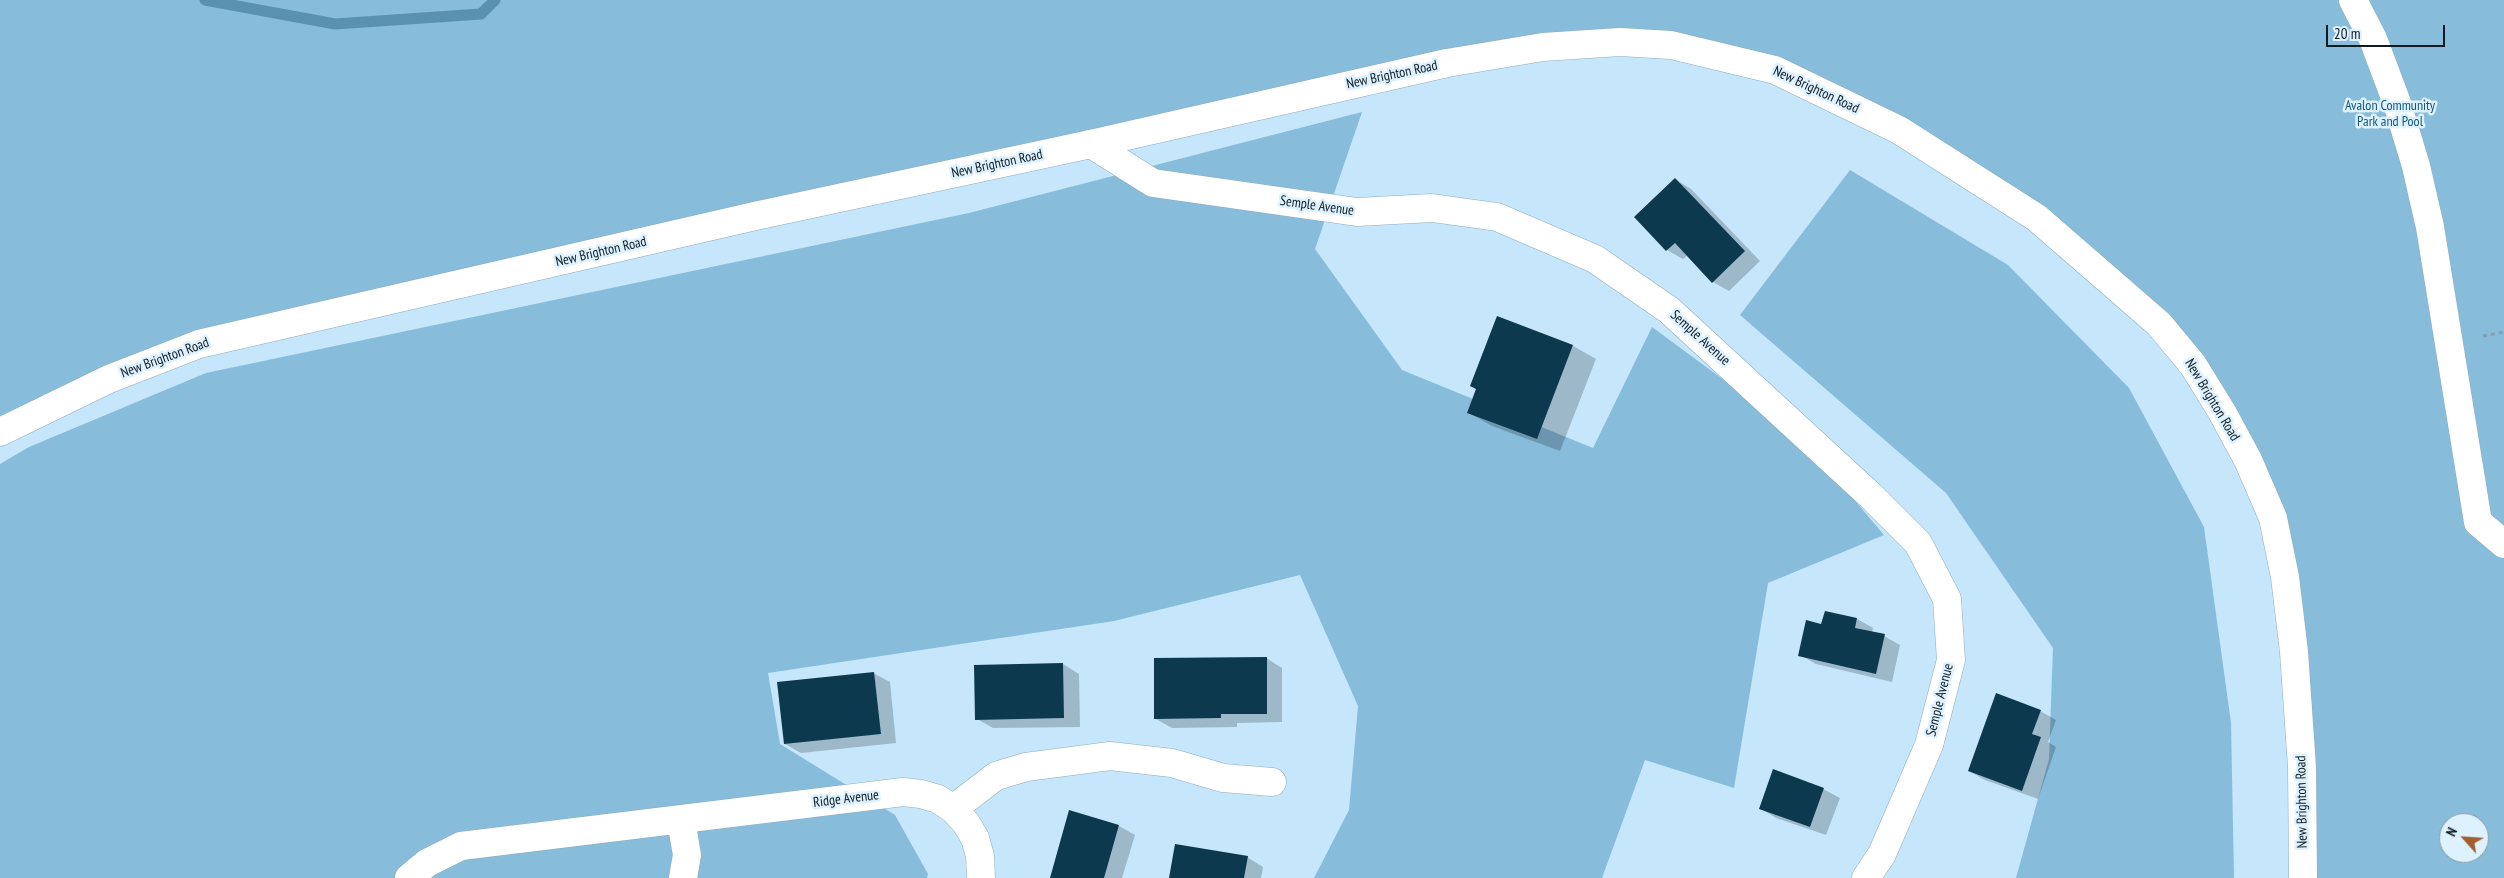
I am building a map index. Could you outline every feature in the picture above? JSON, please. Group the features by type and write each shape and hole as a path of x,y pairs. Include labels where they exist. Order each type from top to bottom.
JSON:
{"street":[{"path":"2353,0 2373,39 2397,103 2416,166 2430,227 2478,522 2504,544"},
{"name":"New Brighton Road","path":"0,432 109,379 199,344 754,216 1091,144 1447,63 1543,47 1620,42 1671,44 1775,70 1899,130 2037,218 2159,324 2193,365 2222,412 2248,460 2274,518 2285,577 2294,652 2302,767 2303,878"},
{"name":"Semple Avenue","path":"1091,144 1154,184 1357,212 1432,208 1498,217 1595,259 1669,310 1871,496 1918,543 1947,599 1951,660 1929,745 1882,854 1866,878"},
{"path":"981,878 980,856 975,838 966,823 954,809 996,776 1026,767 1110,756 1172,763 1223,778 1272,782"},
{"name":"Ridge Avenue","path":"410,877 443,854 461,846 903,792 921,794 938,799 954,809"},
{"path":"681,820 687,856 683,878"}],"green space":[{"name":"Avalon Community Park and Pool","path":"0,0 2504,0 2504,878 2303,878 2285,577 2193,365 1969,173 1724,57 1543,47 199,344 0,432"},
{"path":"1362,112 1315,249 1402,370 1593,448 1652,327 1770,414 1852,497 1884,535 1768,583 1734,788 1645,760 1602,878 1314,878 1349,810 1358,706 1300,575 1114,621 768,673 780,744 895,815 928,874 927,878 0,878 0,464 29,447 206,373 969,213"},
{"path":"1850,170 2008,265 2129,388 2204,527 2231,723 2234,878 2016,878 2049,759 2053,648 1946,493 1740,315"}],"building":[{"path":"1675,178 1745,251 1712,283 1675,243 1666,251 1634,217"},
{"path":"1497,316 1573,345 1537,439 1467,413 1476,389 1470,386"},
{"path":"1825,611 1857,618 1855,628 1885,634 1876,674 1798,656 1806,620 1821,624"},
{"path":"1267,657 1267,714 1221,714 1221,718 1154,719 1154,658"},
{"path":"1063,663 1064,718 975,720 974,665"},
{"path":"874,672 881,734 784,744 777,682"},
{"path":"1996,693 2041,710 2032,734 2041,737 2022,791 1968,771"},
{"path":"1773,769 1824,788 1810,827 1759,809"},
{"path":"1069,810 1119,825 1104,878 1050,878"},
{"path":"1175,844 1248,856 1244,878 1169,878"}],"waterway":[{"path":"205,0 335,24 481,14 495,0"}]}
